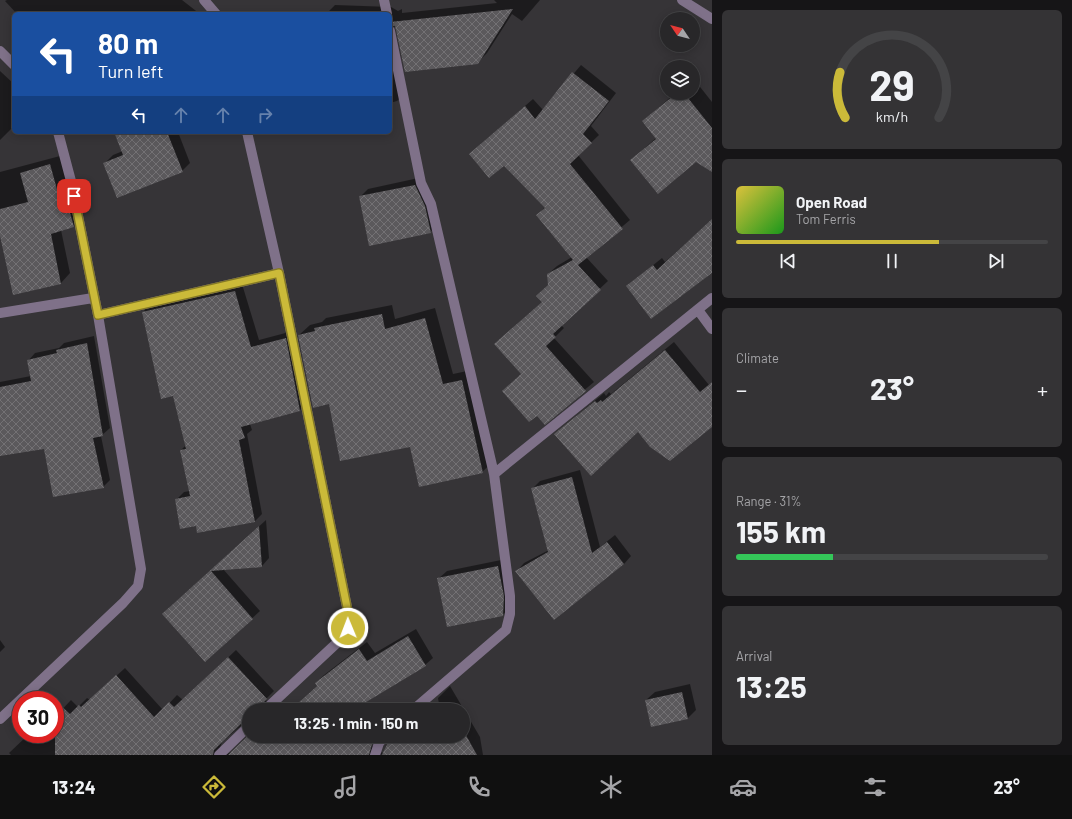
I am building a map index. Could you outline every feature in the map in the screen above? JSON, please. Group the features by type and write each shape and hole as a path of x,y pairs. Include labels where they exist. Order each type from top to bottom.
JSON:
{"street":[{"path":"204,0 214,12"},
{"path":"384,0 387,12"},
{"path":"682,0 712,19"},
{"path":"392,41 421,183 430,204 494,474 510,596 510,614 506,630 422,703"},
{"path":"0,51 12,63"},
{"path":"0,719 123,603 138,586 141,569 98,315 93,298 71,181 59,134"},
{"path":"247,134 279,273 348,612 348,628 340,640 272,703"},
{"path":"98,315 279,273"},
{"path":"0,313 93,298"},
{"path":"494,474 712,298"},
{"path":"698,310 712,329"},
{"path":"219,755 242,733"},
{"path":"375,755 379,743"}],"building":[{"path":"513,9 478,64 405,72 395,26 392,25 392,22"},
{"path":"572,72 609,101 583,134 592,143 570,164 623,229 578,265 601,290 553,334 556,337 546,346 586,391 545,425 537,416 529,422 502,391 521,374 494,344 542,302 536,296 548,285 547,274 573,260 536,215 545,208 504,166 489,178 469,154 525,106 535,119"},
{"path":"668,100 690,100 712,128 712,172 696,162 658,194 630,160 656,139 642,121"},
{"path":"115,134 168,134 183,172 117,198 103,163 123,155"},
{"path":"50,164 58,193 64,191 74,227 51,234 61,284 13,295 0,236 0,209 28,202 20,173"},
{"path":"415,185 425,206 431,233 369,246 359,196"},
{"path":"712,219 712,273 651,319 626,286 653,265 657,270"},
{"path":"235,291 251,347 286,338 300,411 241,427 245,438 239,440 255,522 197,533 196,526 180,529 175,499 190,496 180,450 186,449 173,396 161,399 142,312"},
{"path":"382,314 385,329 425,318 443,384 462,380 483,473 419,487 410,447 340,461 329,404 313,408 298,335 315,331 314,328"},
{"path":"87,343 103,436 93,438 104,488 53,497 44,449 0,456 0,387 31,381 27,360 57,353 56,350"},
{"path":"665,350 700,392 712,382 712,427 670,461 650,447 638,432 591,476 554,434 595,401 597,403 601,400 602,402"},
{"path":"572,477 592,553 607,542 624,564 554,620 515,571 548,552 531,488"},
{"path":"259,526 262,567 211,571 253,619 205,662 162,614"},
{"path":"498,566 504,596 503,616 447,627 437,578"},
{"path":"408,636 426,666 365,703 298,703 317,686 315,683 359,649 367,661"},
{"path":"228,657 267,699 263,703 242,703 242,723 214,750 213,755 55,755 55,743 64,743 64,708 70,714 79,705 81,707 116,675 154,717 169,702 174,707"},
{"path":"682,692 688,719 651,727 645,700"},
{"path":"242,742 242,743 372,743 369,755 228,755"},
{"path":"470,742 477,755 382,755 388,743"}],"route":[{"path":"74,196 93,298 98,315 279,273 348,612 348,628"}]}
